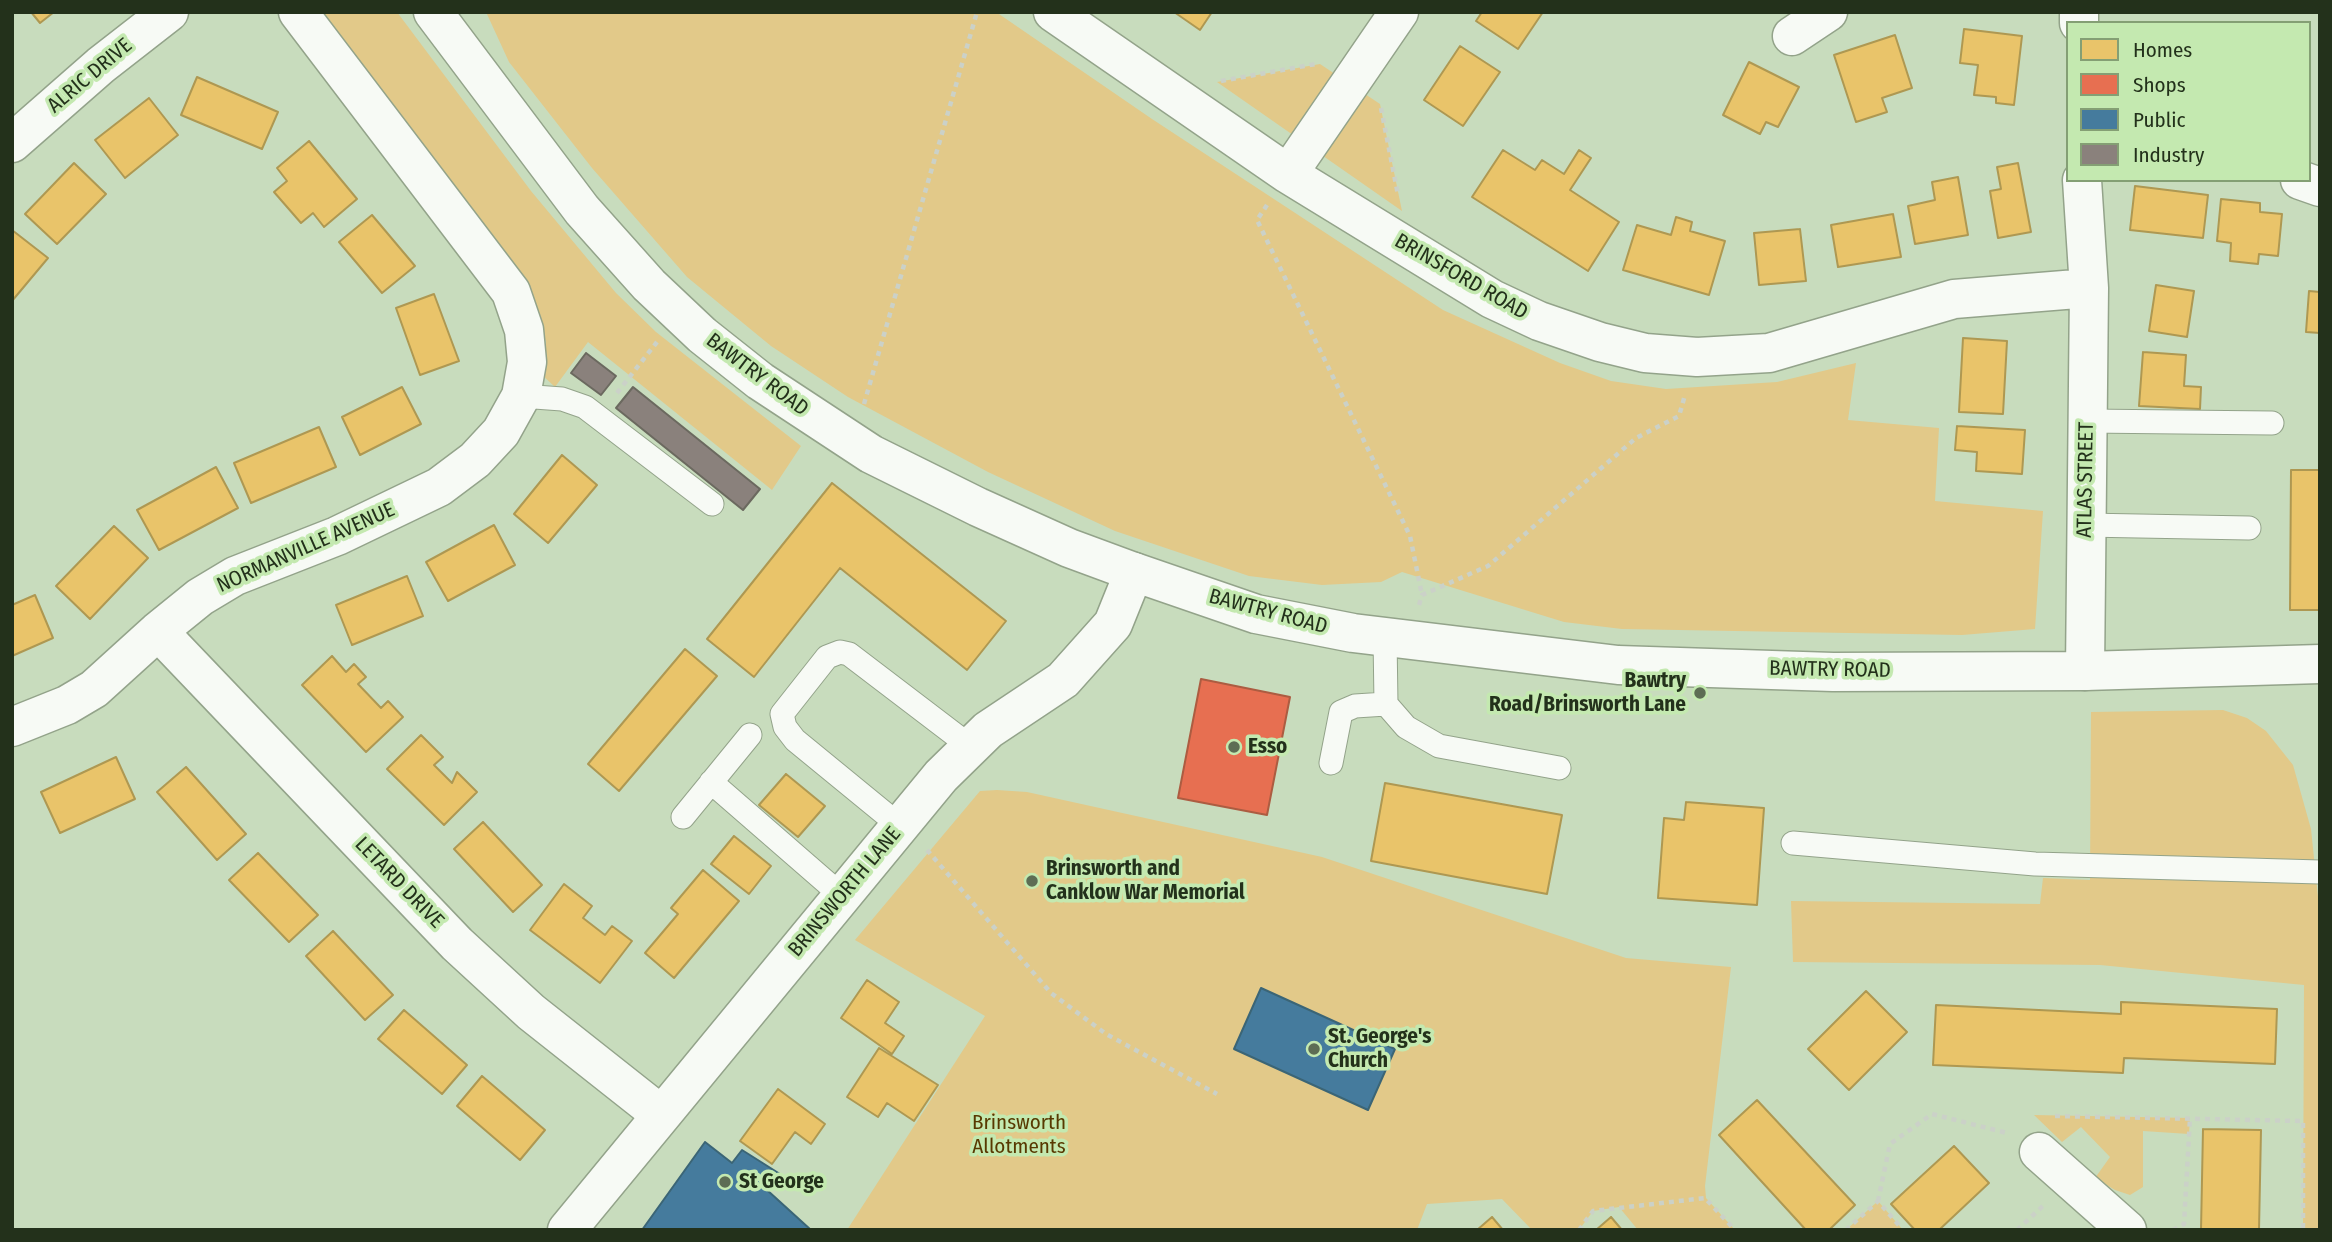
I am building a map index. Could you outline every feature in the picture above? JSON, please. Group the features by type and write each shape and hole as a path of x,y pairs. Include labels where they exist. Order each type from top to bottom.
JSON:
{"street":[{"name":"ALRIC DRIVE","path":"12,143 101,65 169,12"},
{"path":"298,12 511,292 524,330 524,379"},
{"name":"BAWTRY ROAD","path":"433,12 582,210 649,285 761,381 853,442 947,493 1069,548 1133,572 1256,614 1395,639 1618,665 1833,671 2085,671 2320,664"},
{"name":"BRINSFORD ROAD","path":"1053,12 1288,174 1492,299 1539,321 1600,342 1645,353 1697,357 1769,353 1954,299 2089,288"},
{"path":"1288,174 1399,12"},
{"path":"1792,36 1828,12"},
{"name":"ATLAS STREET","path":"2082,182 2089,288 2084,525 2085,671"},
{"name":"NORMANVILLE AVENUE","path":"12,727 67,705 94,689 200,597 235,576 337,537 439,487 475,460 501,432 524,379"},
{"name":"BRINSWORTH LANE","path":"567,1230 841,895 971,747 1016,709 1063,680 1113,624 1133,572"},
{"name":"LETARD DRIVE","path":"158,631 457,944 531,1012 660,1114"},
{"path":"2039,1152 2127,1230"}],"lane":[{"path":"524,379 599,416 712,504"},
{"path":"2087,421 2272,424"},
{"path":"2084,525 2249,528"},
{"path":"1395,639 1386,704 1406,727 1439,746 1559,768"},
{"path":"900,826 794,740 785,727 782,714 827,657 840,652 849,654 971,747"},
{"path":"1331,763 1341,712 1355,706 1386,704"},
{"path":"683,817 750,735"},
{"path":"711,782 841,895"},
{"path":"1793,844 2035,864 2320,872"}],"path":[{"path":"853,442 977,12"},
{"path":"1288,174 1258,220 1410,536 1422,595"},
{"path":"599,416 679,313"},
{"path":"1395,639 1422,595 1488,566 1636,438 1679,416 1697,357"},
{"path":"900,826 929,851 1051,993 1106,1034 1217,1094"},
{"path":"1846,1230 1878,1202 1890,1144 1933,1114 2001,1129 2039,1152"},
{"path":"2047,1115 2303,1121 2303,1230"},
{"path":"2173,1230 2184,1224 2190,1118"},
{"path":"2001,1129 2012,1125"},
{"path":"1579,1230 1592,1211 1706,1198 1735,1230"},
{"path":"1878,1202 1903,1230"}],"green space":[{"path":"317,12 397,12 531,191 616,293 656,332 801,446 772,490 588,342 555,387 541,374 546,342 531,292"},
{"path":"486,12 996,12 1152,119 1443,310 1560,363 1611,381 1666,389 1777,382 1856,363 1848,420 1939,428 1935,501 2043,511 2035,629 1962,635 1622,629 1564,622 1402,572 1381,582 1322,585 1249,576 1115,531 988,472 848,397 771,346 687,277 592,168 509,62"},
{"path":"1320,64 1380,104 1402,211 1217,82"},
{"path":"2223,710 2247,718 2266,731 2293,765 2311,829 2320,916 2320,1230 2303,1230 2304,985 2100,965 1793,962 1791,901 2040,904 2043,878 2090,880 2091,712"},
{"name":"Brinsworth Allotments","path":"980,791 1027,792 1322,857 1626,958 1731,967 1705,1186 1706,1198 1735,1230 1638,1230 1619,1207 1593,1211 1579,1230 1532,1230 1502,1199 1427,1204 1417,1230 847,1230 985,1016 855,940"},
{"path":"2034,1115 2190,1118 2189,1134 2143,1131 2143,1187 2130,1195 2095,1178 2110,1157 2081,1127 2062,1142"},
{"path":"1878,1201 1903,1230 1846,1230"}],"building: Homes":[{"path":"31,12 54,12 40,23"},
{"path":"1174,12 1212,12 1200,30"},
{"path":"1482,12 1543,12 1518,49 1476,21"},
{"path":"1964,29 2022,36 2014,105 1996,103 1996,97 1974,95 1978,65 1960,63"},
{"path":"1895,35 1912,88 1882,98 1887,112 1856,122 1834,55"},
{"path":"1460,46 1500,72 1463,126 1424,100"},
{"path":"1749,62 1799,87 1778,127 1766,122 1760,134 1723,115"},
{"path":"197,77 278,112 262,149 181,115"},
{"path":"149,98 178,135 125,178 95,140"},
{"path":"309,141 357,199 324,227 313,213 301,223 274,192 287,181 277,168"},
{"path":"1503,150 1535,170 1542,160 1564,174 1579,150 1591,158 1570,190 1619,222 1588,271 1472,197"},
{"path":"74,163 106,194 57,244 25,214"},
{"path":"2018,163 2031,232 1998,238 1990,191 2001,189 1997,167"},
{"path":"1958,177 1968,235 1915,244 1908,206 1935,200 1932,182"},
{"path":"2135,186 2208,195 2203,238 2130,230"},
{"path":"2221,199 2260,203 2260,212 2282,214 2278,256 2259,254 2258,264 2230,261 2231,243 2217,241"},
{"path":"1893,214 1901,257 1838,267 1831,225"},
{"path":"372,215 415,266 382,293 339,242"},
{"path":"1676,217 1692,222 1690,231 1725,241 1709,295 1623,270 1637,225 1671,235"},
{"path":"1800,229 1806,281 1759,285 1754,233"},
{"path":"12,230 48,258 12,301"},
{"path":"2156,285 2194,291 2187,337 2149,331"},
{"path":"2309,291 2320,292 2320,333 2306,332"},
{"path":"434,294 459,361 420,375 396,308"},
{"path":"1963,338 2007,341 2003,414 1959,412"},
{"path":"2143,352 2186,355 2184,386 2201,387 2200,409 2139,406"},
{"path":"402,387 421,424 360,455 342,417"},
{"path":"1957,426 2025,430 2022,474 1976,471 1977,452 1955,450"},
{"path":"319,427 336,467 251,503 234,463"},
{"path":"562,455 597,485 548,543 514,514"},
{"path":"216,467 238,508 159,550 137,510"},
{"path":"2291,470 2320,470 2320,610 2290,610"},
{"path":"832,483 1006,621 967,670 840,568 754,677 707,639"},
{"path":"494,525 515,565 448,601 426,562"},
{"path":"114,526 148,558 90,619 56,586"},
{"path":"407,576 423,616 352,645 336,605"},
{"path":"35,595 53,638 12,656 12,605"},
{"path":"685,649 717,676 619,791 588,764"},
{"path":"332,656 346,672 354,664 366,677 358,684 381,708 388,701 403,717 366,752 302,685"},
{"path":"421,735 443,757 434,765 452,783 457,772 477,792 444,825 387,769"},
{"path":"116,757 135,799 60,833 41,792"},
{"path":"186,767 246,834 217,860 157,792"},
{"path":"786,774 825,806 798,837 759,805"},
{"path":"1385,783 1562,815 1547,894 1371,861"},
{"path":"1686,802 1764,808 1757,905 1658,898 1664,818 1684,820"},
{"path":"483,822 542,885 513,912 454,849"},
{"path":"734,836 771,866 749,894 711,864"},
{"path":"258,853 318,915 289,942 229,880"},
{"path":"703,870 739,901 674,978 645,953 678,914 671,908"},
{"path":"564,884 592,906 583,918 605,935 612,926 632,941 600,983 530,930"},
{"path":"333,931 393,995 365,1020 306,956"},
{"path":"867,980 899,1002 885,1023 904,1036 892,1054 841,1018"},
{"path":"1866,991 1907,1032 1849,1090 1808,1049"},
{"path":"2121,1002 2277,1009 2275,1064 2124,1058 2123,1073 1933,1065 1936,1005 2121,1014"},
{"path":"404,1010 467,1065 442,1094 378,1039"},
{"path":"879,1048 938,1085 914,1121 887,1103 878,1117 847,1097"},
{"path":"482,1076 545,1130 520,1160 457,1106"},
{"path":"778,1089 825,1124 811,1144 795,1132 772,1164 740,1141"},
{"path":"1757,1100 1855,1205 1829,1230 1806,1230 1719,1135"},
{"path":"2203,1129 2261,1130 2259,1230 2201,1230"},
{"path":"1954,1146 1989,1183 1939,1230 1915,1230 1891,1204"},
{"path":"1492,1217 1503,1230 1477,1230"},
{"path":"1611,1217 1622,1230 1596,1230"}],"building: Shops":[{"name":"Esso","path":"1201,679 1290,697 1267,815 1178,798"}],"building: Public":[{"name":"St. George's Church","path":"1261,988 1395,1049 1368,1110 1234,1049"},
{"name":"St George","path":"705,1142 732,1163 742,1150 780,1174 767,1190 811,1230 642,1230"}],"building: Industry":[{"path":"586,353 616,376 601,395 571,373"},
{"path":"633,387 760,489 743,510 616,408"}],"place":[{"name":"Bawtry Road/Brinsworth Lane","path":"1700,693"},
{"name":"Esso","path":"1234,747"},
{"name":"Brinsworth and Canklow War Memorial","path":"1032,881"},
{"name":"St. George's Church","path":"1314,1049"},
{"name":"St George","path":"725,1182"}]}
